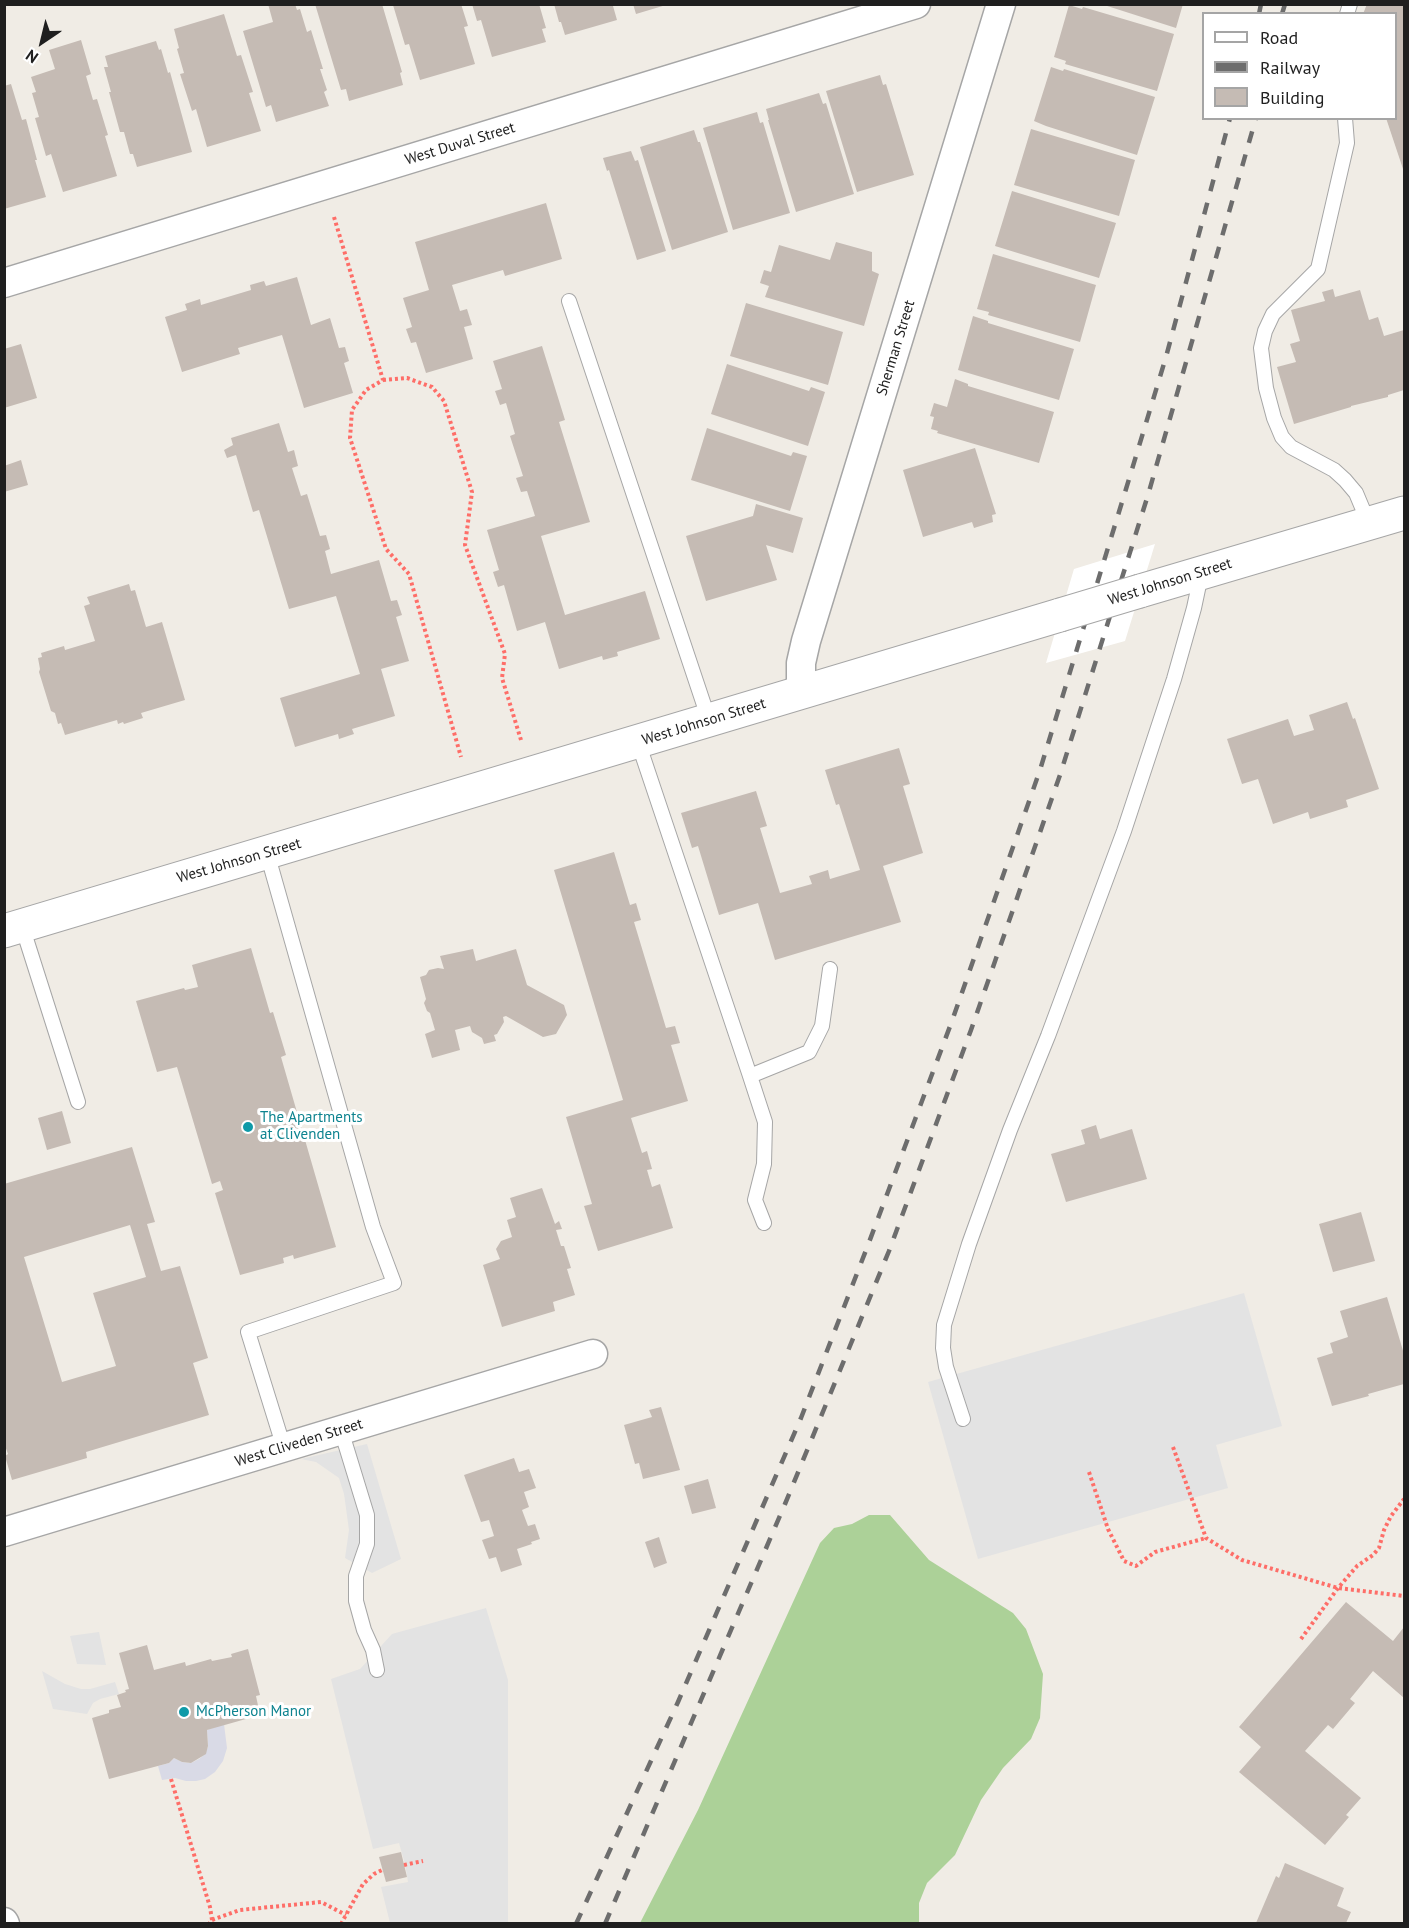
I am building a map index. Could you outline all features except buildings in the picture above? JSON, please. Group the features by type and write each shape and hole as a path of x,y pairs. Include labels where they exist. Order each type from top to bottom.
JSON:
{"street":[{"name":"West Duval Street","path":"4,284 916,4"},
{"name":"Sherman Street","path":"801,693 801,663 806,641 1001,4"},
{"name":"West Johnson Street","path":"13,928 1404,513"},
{"name":"West Cliveden Street","path":"4,1532 593,1354"}],"lane":[{"path":"1345,120 1347,143 1318,269 1273,314 1264,331 1261,348 1269,398 1282,437 1291,447 1334,470 1345,480 1356,493 1369,524"},
{"path":"569,301 709,720"},
{"path":"963,1419 946,1367 943,1348 947,1314 969,1244 1010,1130 1048,1036 1124,831 1174,679 1194,608 1201,573"},
{"path":"638,742 765,1122 764,1164 755,1200 764,1223"},
{"path":"267,853 373,1227 394,1283 249,1332 284,1448"},
{"path":"13,928 78,1102"},
{"path":"750,1076 809,1052 822,1026 830,969"},
{"path":"340,1430 367,1515 367,1544 356,1576 356,1601 364,1630 373,1650 377,1670"}],"path":[{"path":"333,217 383,380"},
{"path":"464,765 409,574 386,549 350,438 352,410 366,390 383,380 408,378 432,387 444,401 472,492 465,545 505,654 502,678 523,746"},
{"path":"1173,1447 1206,1538 1242,1560 1338,1588 1404,1596"},
{"path":"1089,1472 1108,1529 1124,1561 1136,1566 1155,1552 1206,1538"},
{"path":"1301,1639 1338,1588 1357,1566 1373,1556 1379,1548 1391,1516 1404,1499"},
{"path":"171,1779 210,1907 211,1922 240,1910 321,1902 345,1915"},
{"path":"404,1865 423,1861"},
{"path":"341,1923 363,1884 382,1870"}],"green space":[{"path":"869,1515 890,1515 929,1560 1013,1613 1026,1629 1043,1674 1040,1718 1031,1739 1003,1768 981,1800 955,1855 927,1883 919,1903 919,1923 640,1923 698,1810 820,1543 834,1528 852,1524"}],"shaded area":[{"path":"1244,1293 1282,1426 1216,1445 1228,1488 978,1559 928,1382"},
{"path":"367,1444 401,1559 372,1573 345,1558 349,1530 344,1494 339,1478 316,1462 301,1459"},
{"path":"486,1608 508,1680 508,1923 390,1923 381,1887 408,1882 405,1864 399,1843 373,1849 331,1679 360,1669 392,1634"},
{"path":"99,1632 106,1665 77,1664 70,1636"},
{"path":"42,1671 65,1684 81,1689 90,1689 115,1682 119,1694 93,1703 87,1714 53,1709"},
{"path":"224,1724 227,1748 223,1761 215,1772 205,1779 196,1781 175,1778 162,1780 158,1766 169,1763 174,1758 191,1763 199,1759 208,1747 207,1730"}],"pier":[{"path":"1155,544 1125,641 1046,663 1074,569"}],"railway":[{"path":"1259,12 1261,4"},
{"path":"1283,12 1285,4"},
{"path":"576,1924 678,1702 801,1418 952,1021 1040,770 1166,357 1229,120"},
{"path":"605,1924 785,1504 889,1251 971,1030 1060,775 1148,495 1255,120"}],"place":[{"name":"The Apartments at Clivenden","path":"248,1127"},
{"name":"McPherson Manor","path":"184,1712"}]}
